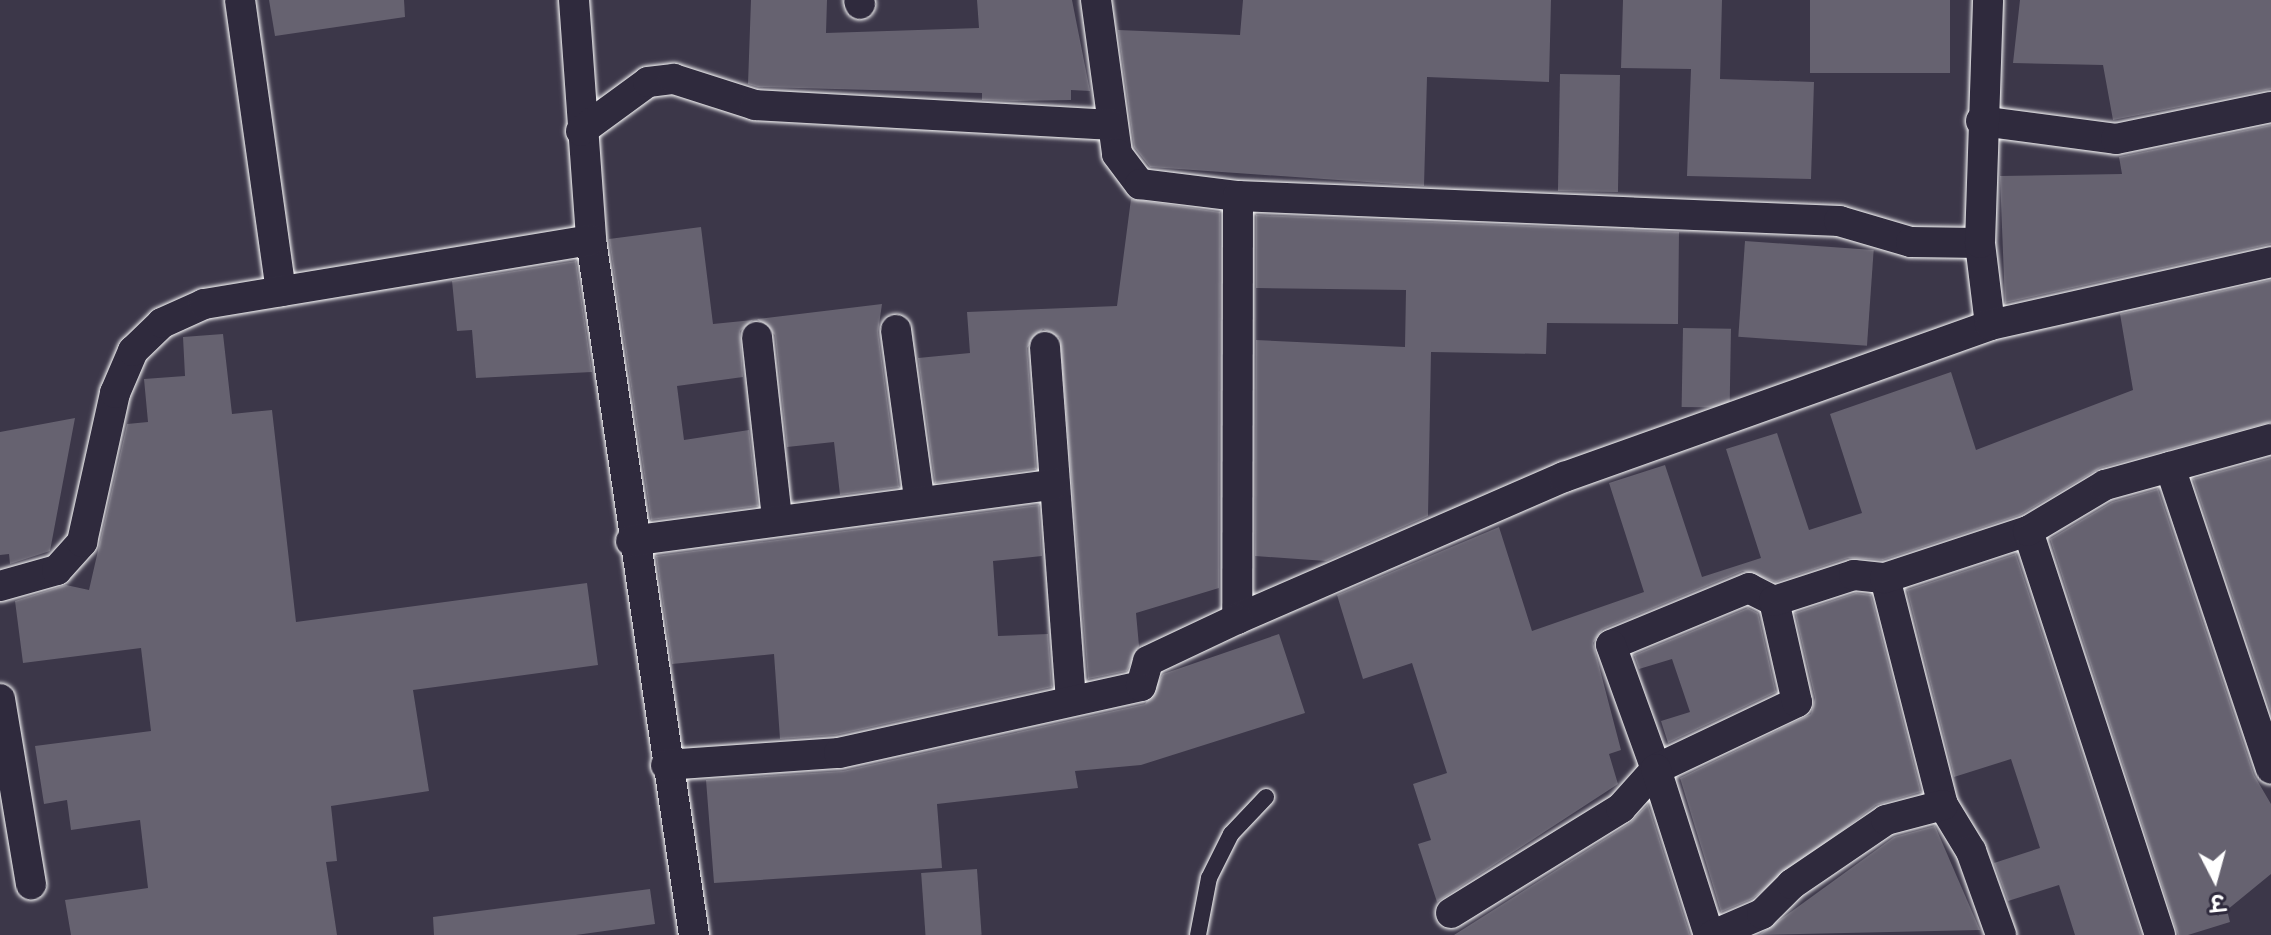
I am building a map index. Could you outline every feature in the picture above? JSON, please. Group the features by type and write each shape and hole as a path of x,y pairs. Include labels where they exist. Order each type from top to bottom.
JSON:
{"street":[{"path":"240,0 281,291"},
{"path":"574,0 591,240 631,541 694,935"},
{"path":"1096,0 1117,154 1140,184 1238,196 1839,221 1911,242 1980,243"},
{"path":"1988,0 1981,121 1980,243 1990,325"},
{"path":"581,131 648,82 674,79 755,105 1111,125"},
{"path":"1981,121 2116,139 2271,107"},
{"path":"1237,619 1238,196"},
{"path":"0,586 57,570 82,542 115,393 133,351 162,323 204,304 591,240"},
{"path":"666,765 839,753 1071,699 1141,686 1148,661 1237,619 1564,477 1990,325 2271,262"},
{"path":"896,330 919,499"},
{"path":"757,337 777,517"},
{"path":"1045,347 1071,699"},
{"path":"1943,805 1886,820 1792,884 1762,914 1711,935 1611,645 1749,588 1774,601 1854,575 1885,578 2028,531 2105,485 2271,439"},
{"path":"2170,467 2271,769"},
{"path":"631,541 777,517 1053,485"},
{"path":"2028,531 2160,935"},
{"path":"1885,578 1943,805 1971,851 2001,935"},
{"path":"1451,913 1621,808 1656,769 1797,702 1774,601"},
{"path":"0,699 31,884"}],"lane":[{"path":"1198,935 1209,878 1231,834 1266,797"}],"building":[{"path":"269,0 404,0 405,17 275,36"},
{"path":"751,0 827,0 826,33 979,28 977,0 1072,0 1090,91 1071,90 1071,100 1013,101 982,100 982,93 758,87 748,84"},
{"path":"1243,0 1551,0 1549,82 1427,77 1424,186 1150,167 1134,147 1118,30 1240,35"},
{"path":"1623,0 1722,0 1720,79 1814,82 1811,179 1687,176 1691,69 1621,68"},
{"path":"1810,0 1950,0 1950,73 1810,73"},
{"path":"2020,0 2271,0 2271,89 2113,120 2103,65 2013,63"},
{"path":"1560,74 1620,75 1618,192 1558,191"},
{"path":"2271,125 2271,244 2005,303 2000,176 2122,174 2119,157"},
{"path":"1131,199 1220,212 1219,588 1136,613 1139,646 1127,671 1088,679 1060,338 1043,329 1027,348 1036,469 935,483 918,358 970,353 967,312 1117,306"},
{"path":"1256,215 1679,232 1678,324 1547,323 1546,354 1431,352 1428,516 1326,561 1255,556 1256,340 1405,347 1406,290 1256,288"},
{"path":"701,227 713,324 753,320 740,331 743,377 677,386 684,440 749,430 758,506 651,520 609,239"},
{"path":"1745,241 1874,250 1867,346 1738,337"},
{"path":"576,261 592,372 476,378 472,330 457,331 452,281"},
{"path":"2271,280 2271,422 2100,468 2020,515 1883,560 1848,558 1776,582 1743,571 1603,629 1593,643 1621,750 1609,754 1618,784 1437,902 1418,844 1431,840 1413,784 1447,773 1412,663 1363,679 1337,595 1499,527 1532,631 1644,592 1609,483 1665,465 1702,577 1761,558 1726,449 1777,433 1809,530 1862,513 1830,414 1951,372 1976,450 2133,390 2120,314"},
{"path":"882,304 878,332 899,487 840,495 834,442 787,447 775,335 757,319"},
{"path":"1683,328 1731,329 1730,408 1682,407"},
{"path":"223,334 232,414 272,410 296,622 587,583 598,665 413,690 429,791 331,806 337,861 326,862 337,935 71,935 65,900 148,888 140,820 71,830 67,800 44,804 35,746 151,731 141,648 23,663 15,601 66,585 89,590 127,424 148,422 144,379 185,376 183,337"},
{"path":"75,418 50,551 10,564 9,554 0,555 0,432"},
{"path":"2271,458 2271,712 2193,479"},
{"path":"2158,489 2254,775 2271,804 2271,874 2227,910 2230,922 2188,935 2178,935 2050,539 2112,502"},
{"path":"1039,505 1042,556 993,561 998,636 1048,634 1052,687 836,735 780,739 774,654 672,664 656,556"},
{"path":"2016,554 2141,935 2075,935 2059,885 2008,901 1994,863 2040,848 2011,759 1954,777 1907,590"},
{"path":"1856,593 1871,595 1921,792 1876,805 1752,899 1721,912 1680,778 1811,714 1815,698 1795,613"},
{"path":"1748,608 1758,613 1776,692 1668,743 1661,721 1690,712 1672,659 1639,669 1634,655"},
{"path":"1279,634 1305,713 1141,765 1075,771 1078,788 937,804 942,868 714,883 706,780 843,771 1145,704 1163,674"},
{"path":"1648,804 1690,935 1454,935 1630,823"},
{"path":"1935,826 1980,930 1759,935 1894,837"},
{"path":"977,869 982,935 925,935 921,873"},
{"path":"650,889 655,924 576,935 434,935 433,917"}]}
